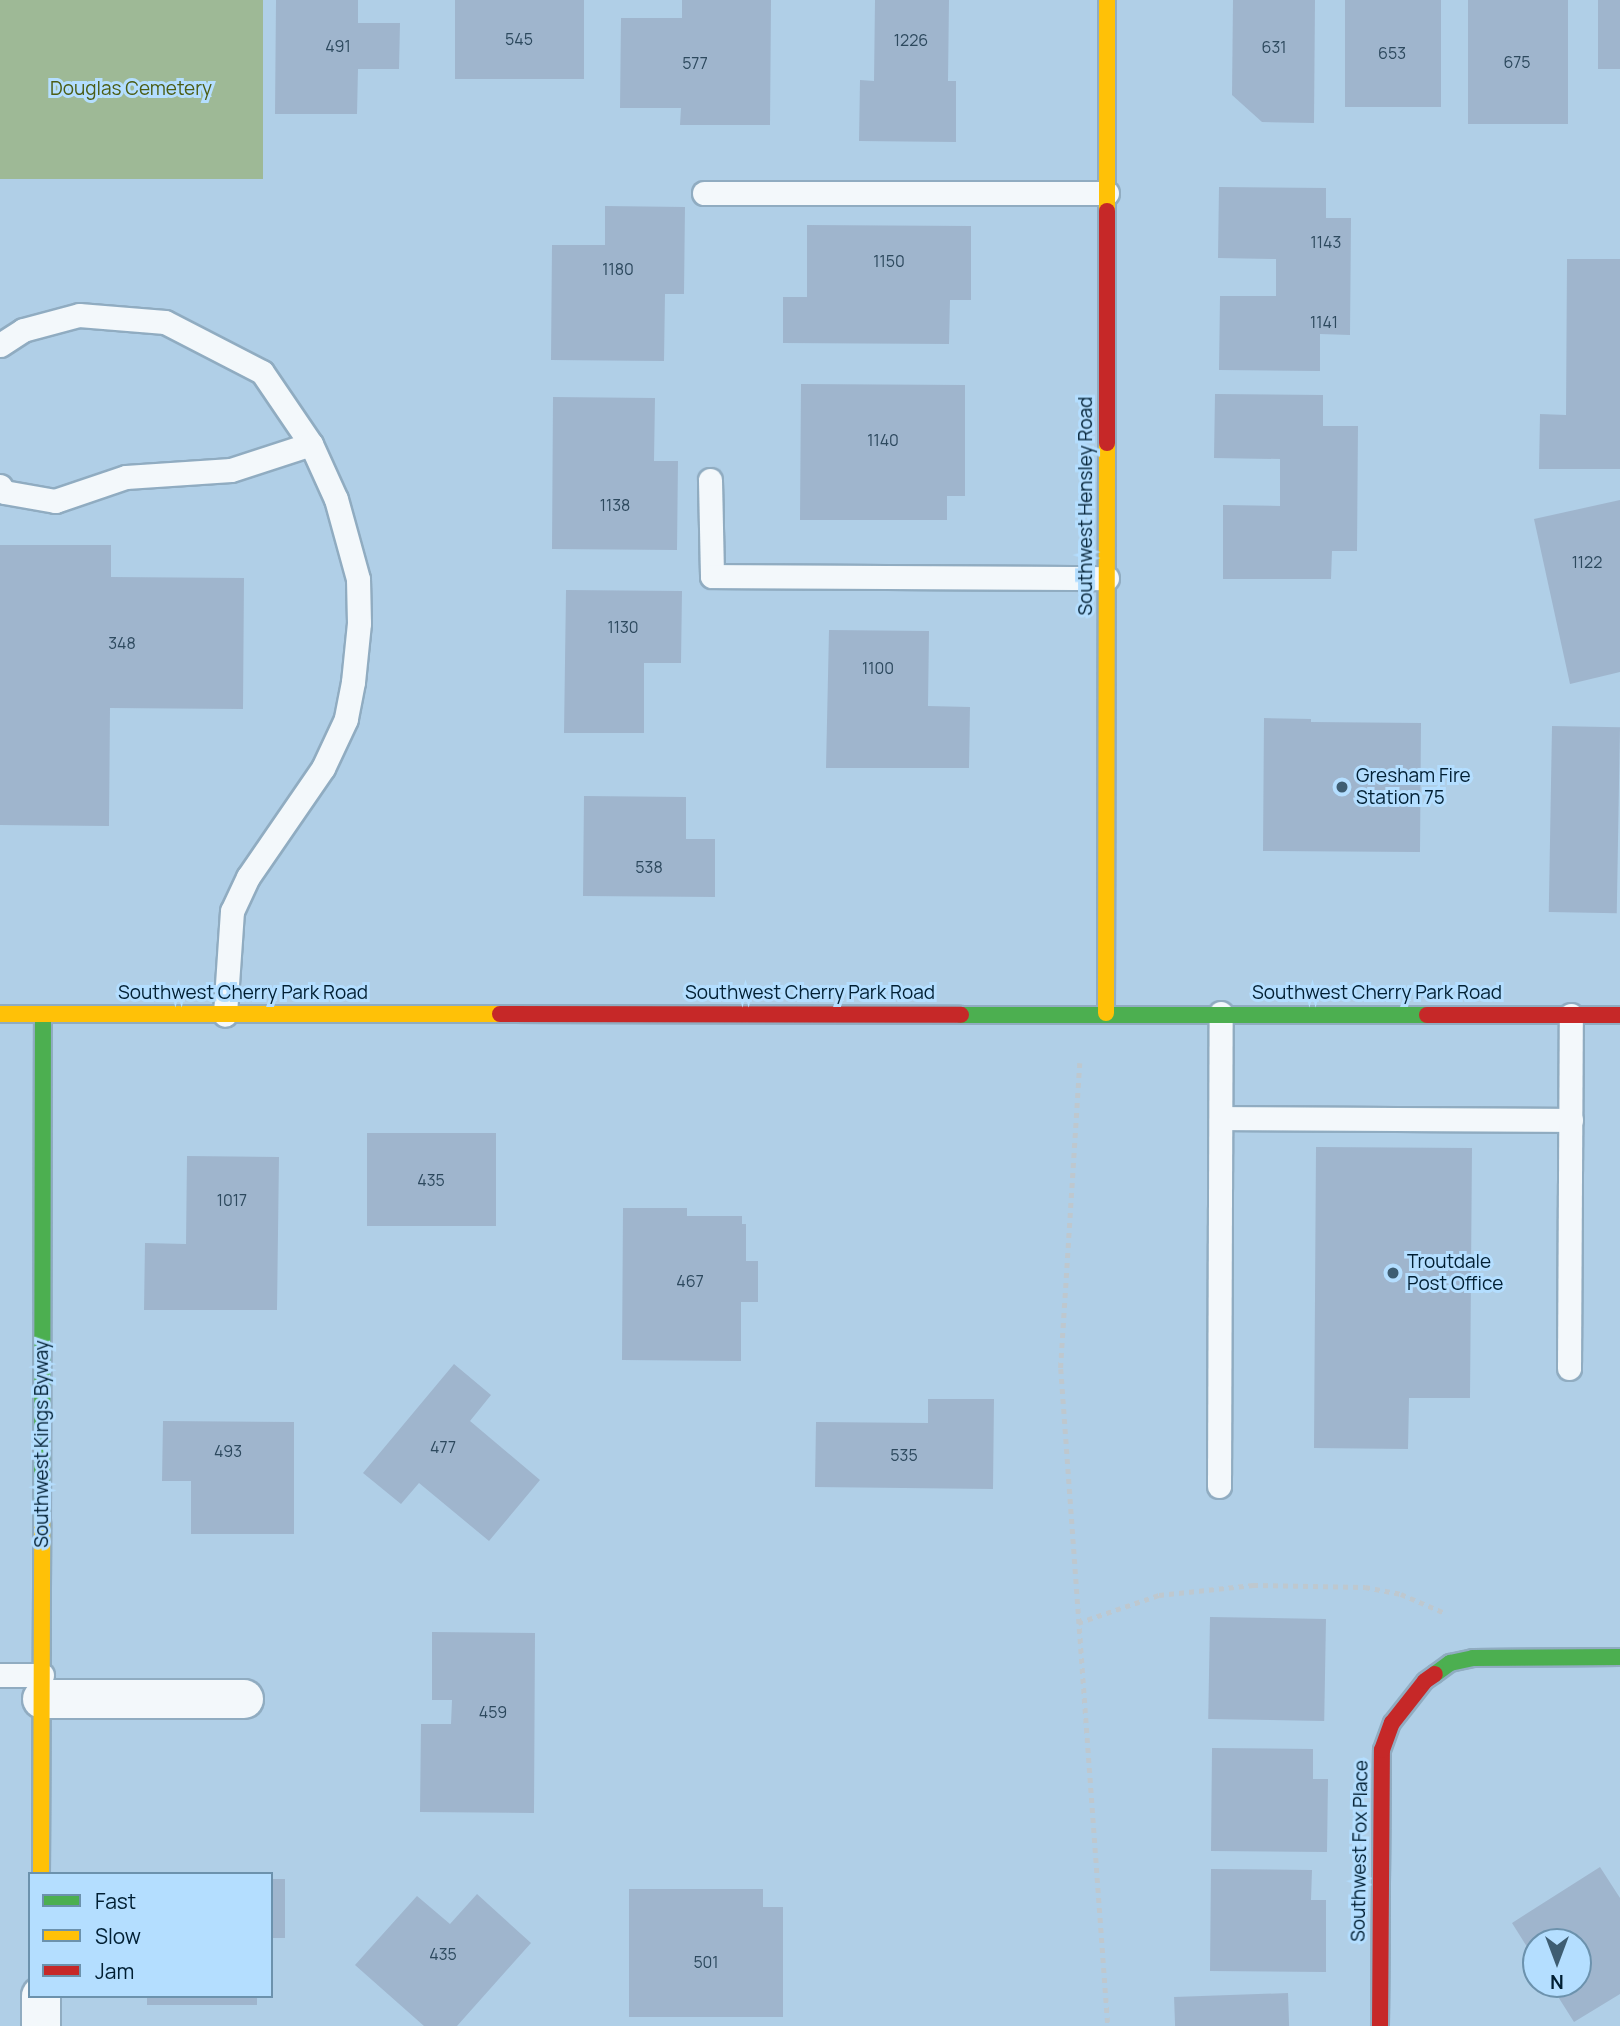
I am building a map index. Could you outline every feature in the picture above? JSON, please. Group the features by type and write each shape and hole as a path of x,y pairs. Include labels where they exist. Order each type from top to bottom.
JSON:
{"street":[{"name":"Southwest Hensley Road","path":"1106,1013 1107,0"},
{"name":"Southwest Cherry Park Road","path":"0,1014 1620,1015"},
{"name":"Southwest Kings Byway","path":"41,1872 43,1015"},
{"name":"Southwest Fox Place","path":"1380,2026 1382,1750 1392,1723 1425,1681 1450,1662 1473,1658 1620,1657"},
{"path":"42,1687 244,1699"},
{"path":"41,1998 41,2026"}],"lane":[{"path":"704,193 1107,193"},
{"path":"0,345 23,330 79,315 165,322 262,372 310,444 336,499 358,579 359,623 353,682 345,719 323,768 248,877 232,911 225,1015"},
{"path":"0,486 4,492 55,501 126,477 232,470 310,444"},
{"path":"710,480 712,576 1107,578"},
{"path":"1219,1486 1221,1013"},
{"path":"1569,1368 1571,1015"},
{"path":"1221,1118 1571,1120"},
{"path":"0,1675 42,1687"}],"path":[{"path":"1082,1013 1074,1189 1061,1368 1108,2026"},
{"path":"1078,1623 1153,1597 1204,1589 1253,1585 1365,1587 1401,1594 1440,1608 1464,1628 1473,1658"}],"green space":[{"name":"Douglas Cemetery","path":"0,0 263,0 263,179 0,179"}],"building":[{"path":"276,0 358,0 358,23 400,23 399,69 358,69 357,114 275,114"},
{"path":"455,0 584,0 584,79 455,79"},
{"path":"682,0 771,0 770,125 680,125 681,108 620,108 621,18 682,18"},
{"path":"875,0 949,0 948,81 956,81 956,142 859,141 860,80 874,81"},
{"path":"1233,0 1315,0 1314,123 1262,122 1232,95"},
{"path":"1345,0 1441,0 1441,107 1345,107"},
{"path":"1468,0 1568,0 1568,124 1468,124"},
{"path":"1598,0 1620,0 1620,69 1598,69"},
{"path":"1219,187 1326,188 1326,218 1351,218 1350,335 1320,334 1320,371 1219,370 1220,296 1276,296 1276,259 1218,258"},
{"path":"605,206 685,207 684,294 665,294 664,361 551,360 552,245 605,245"},
{"path":"807,225 971,226 971,300 950,300 949,344 783,343 783,297 807,297"},
{"path":"1567,259 1620,259 1620,469 1539,469 1540,414 1566,415"},
{"path":"801,384 965,385 965,496 947,496 947,520 800,520"},
{"path":"1215,394 1323,395 1323,426 1358,426 1357,551 1332,551 1331,579 1223,579 1223,505 1280,506 1280,459 1214,458"},
{"path":"553,397 655,398 654,461 678,461 677,550 552,549"},
{"path":"1620,500 1620,672 1570,684 1534,519"},
{"path":"0,545 111,545 111,577 244,578 243,709 110,708 109,826 0,825"},
{"path":"566,590 682,591 681,663 644,663 644,733 564,733"},
{"path":"829,630 929,631 928,706 970,707 969,768 826,768"},
{"name":"Gresham Fire Station 75","path":"1264,718 1311,719 1311,722 1421,723 1420,852 1263,851"},
{"path":"1552,726 1620,727 1617,913 1549,912"},
{"path":"584,796 686,797 686,839 715,839 715,897 583,896"},
{"path":"367,1133 496,1133 496,1226 367,1226"},
{"name":"Troutdale Post Office","path":"1316,1147 1472,1148 1470,1398 1409,1398 1408,1449 1314,1448"},
{"path":"187,1156 279,1157 277,1310 144,1310 145,1243 186,1244"},
{"path":"623,1208 687,1208 687,1216 742,1216 742,1224 746,1224 746,1261 758,1261 758,1302 741,1302 741,1361 622,1360"},
{"path":"454,1364 491,1395 470,1421 540,1480 489,1541 419,1483 401,1504 363,1473"},
{"path":"928,1399 994,1399 993,1489 815,1487 816,1422 928,1423"},
{"path":"163,1421 294,1422 294,1534 191,1534 191,1481 162,1481"},
{"path":"1210,1617 1326,1619 1324,1721 1208,1719"},
{"path":"432,1632 535,1633 534,1813 420,1812 421,1724 451,1724 452,1700 432,1700"},
{"path":"1212,1748 1313,1749 1313,1779 1328,1779 1327,1852 1211,1851"},
{"path":"1600,1867 1620,1898 1620,1994 1574,2022 1559,1998 1592,1998 1592,1928 1522,1928 1522,1939 1512,1923"},
{"path":"1211,1869 1312,1870 1311,1900 1326,1900 1326,1972 1210,1971"},
{"path":"273,1879 285,1879 285,1938 273,1938"},
{"path":"629,1889 763,1889 763,1907 783,1907 783,2017 629,2017"},
{"path":"477,1894 531,1943 457,2026 424,2026 355,1965 417,1896 450,1924"},
{"path":"1288,1993 1289,2026 1175,2026 1174,1997"},
{"path":"147,1998 257,1998 257,2005 147,2005"}],"traffic: fast":[{"path":"42,1522 43,1015"},
{"path":"961,1015 1427,1015"},
{"path":"1435,1674 1450,1663 1473,1658 1620,1657"}],"traffic: slow":[{"path":"1107,0 1107,211"},
{"path":"1106,1013 1107,443"},
{"path":"0,1014 500,1014"},
{"path":"41,1872 42,1522"}],"traffic: jam":[{"path":"1107,211 1107,443"},
{"path":"500,1014 961,1015"},
{"path":"1427,1015 1620,1015"},
{"path":"1380,2026 1382,1750 1392,1723 1425,1681 1435,1674"}],"place":[{"name":"Gresham Fire Station 75","path":"1342,787"},
{"name":"Troutdale Post Office","path":"1393,1273"}]}
